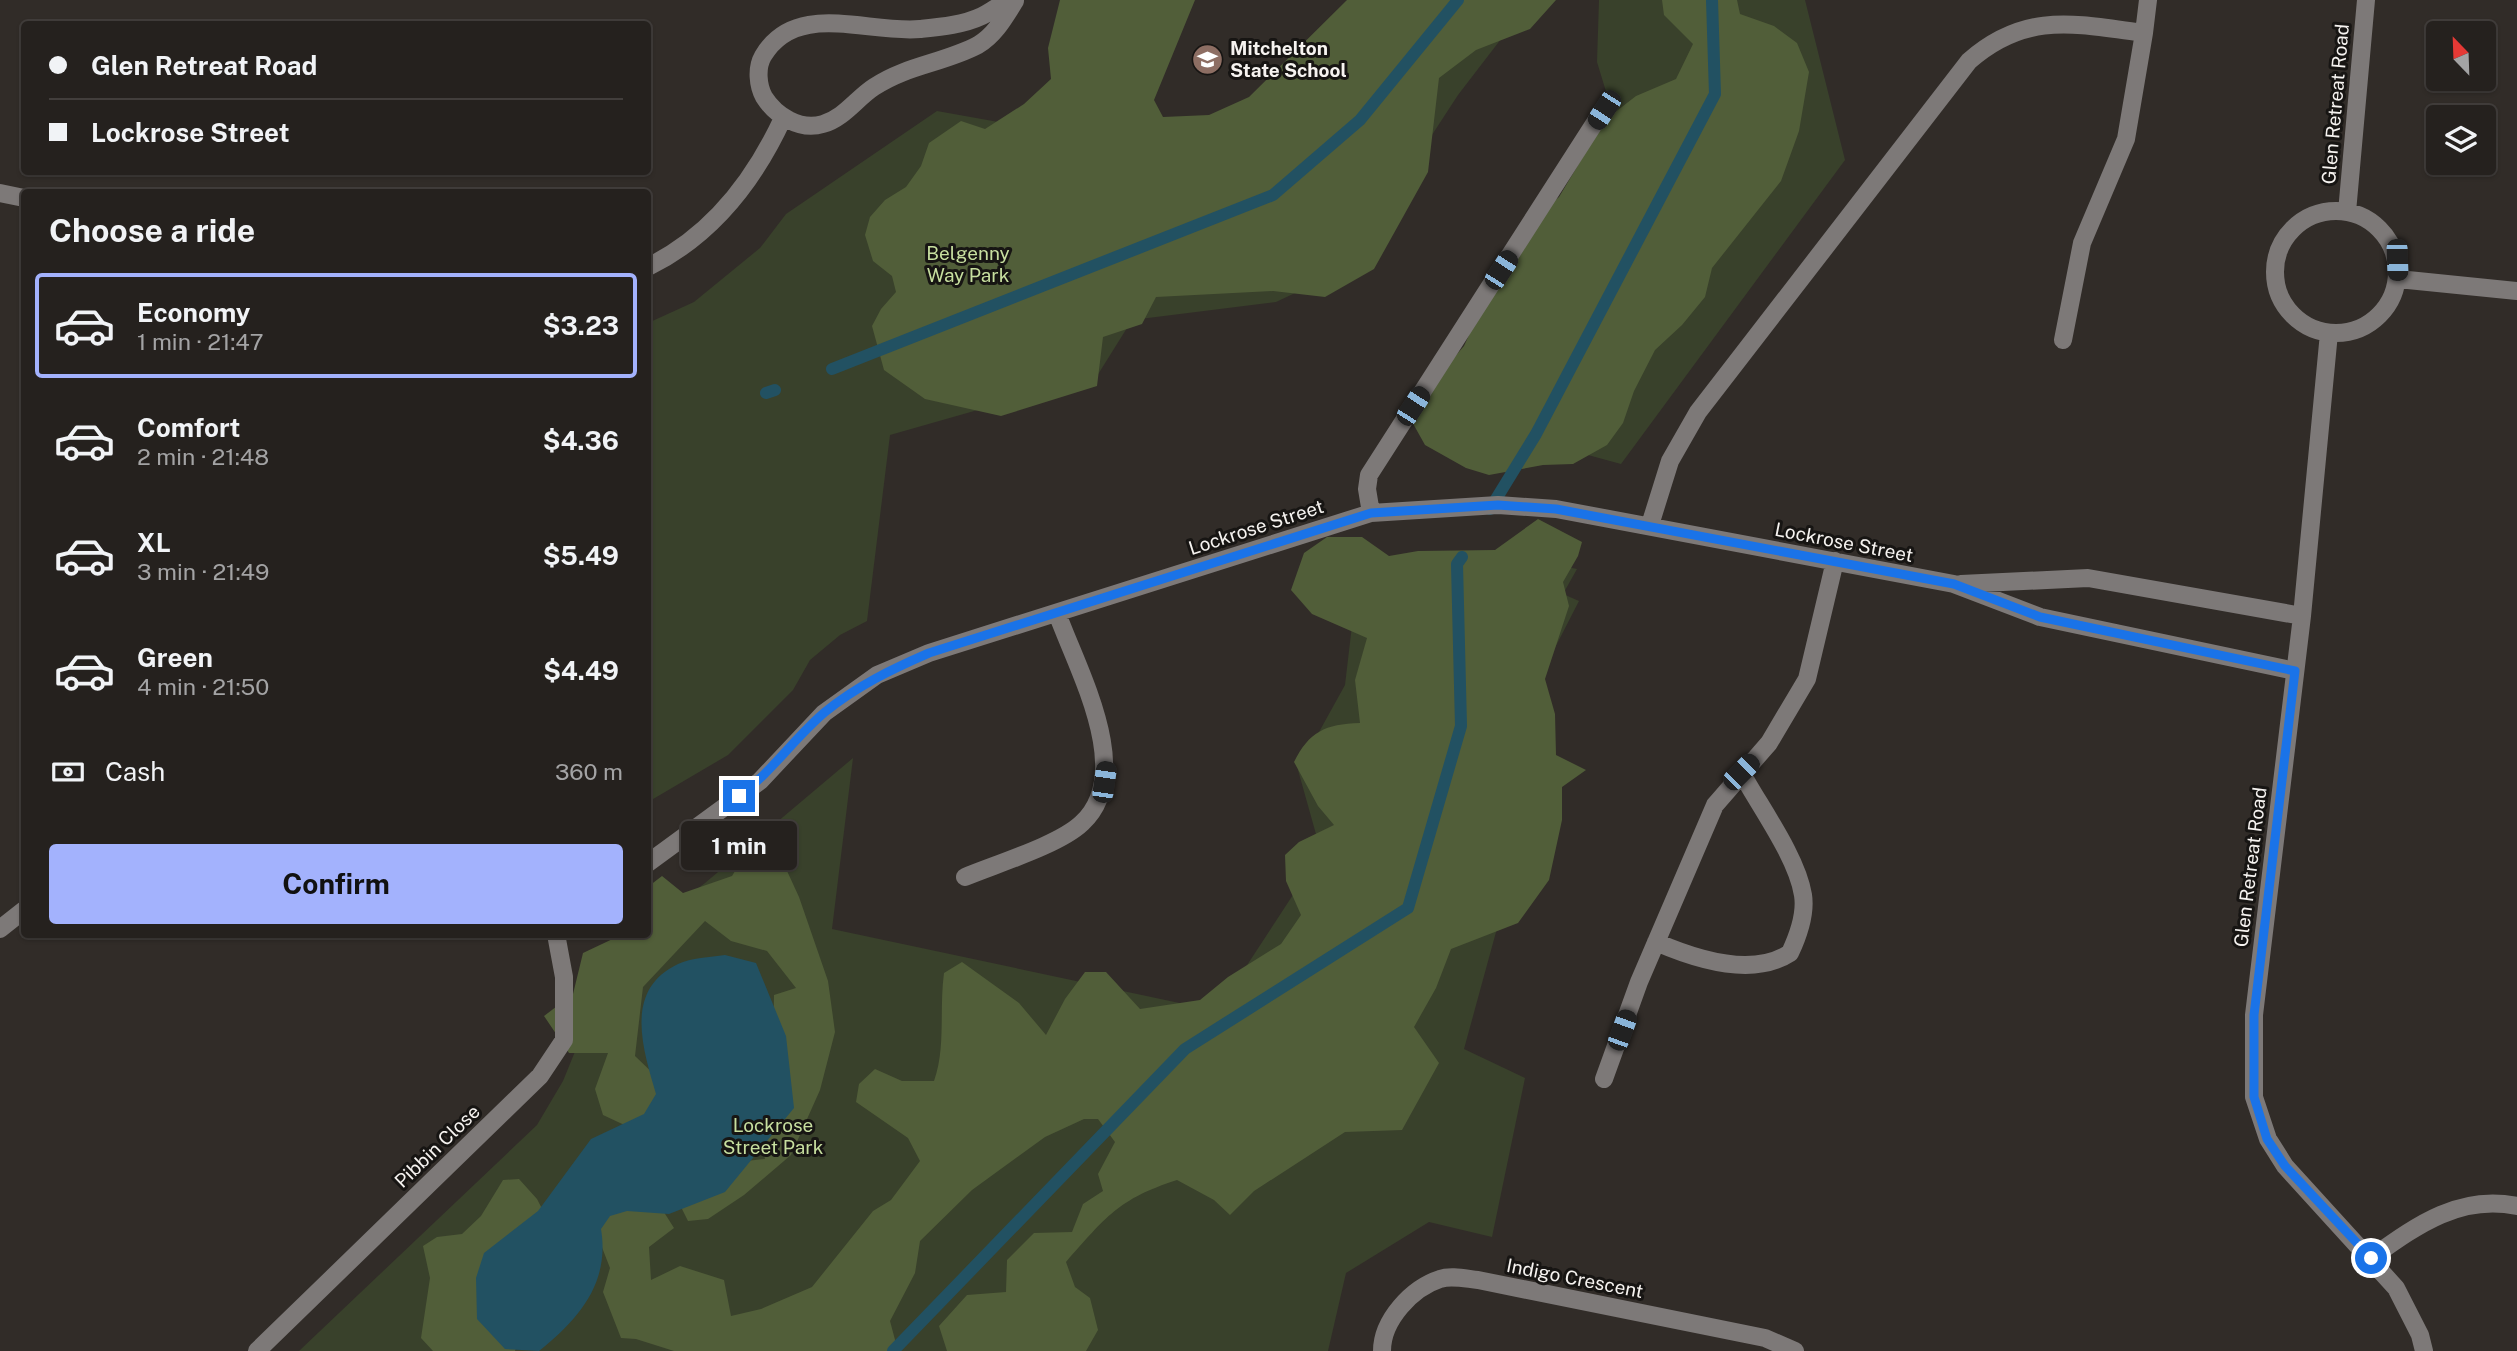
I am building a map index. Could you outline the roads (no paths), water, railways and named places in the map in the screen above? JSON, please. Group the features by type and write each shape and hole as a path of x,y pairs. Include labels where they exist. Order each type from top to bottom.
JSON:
{"street":[{"path":"1015,0 1000,26 979,44 899,71 823,124 804,125 783,118 763,94 758,77 760,60 771,43 790,29 808,22 917,30 962,23 983,16 1001,2 1015,0"},
{"path":"2063,340 2082,243 2126,139 2148,0"},
{"name":"Glen Retreat Road","path":"2347,212 2366,0"},
{"path":"1650,525 1670,461 1699,412 1969,61 1986,46 2037,26 2063,23 2144,33"},
{"path":"1371,513 1367,489 1369,475 1604,110"},
{"path":"651,266 672,255 728,208 767,153 783,118"},
{"path":"0,193 21,197"},
{"name":"Glen Retreat Road","path":"2398,279 2394,251 2380,228 2364,217 2347,212 2327,211 2308,217 2292,229 2275,264 2276,283 2282,301 2294,317 2310,328 2329,333 2302,617 2254,1015 2254,1097 2267,1139 2285,1166 2396,1288 2420,1335 2424,1351"},
{"path":"2329,333 2348,332 2367,326 2387,306 2398,279 2517,291"},
{"name":"Lockrose Street","path":"651,861 760,781 824,713 877,675 929,653 1371,513 1498,505 1556,509 1650,525 1954,584 2040,617 2295,671"},
{"path":"1604,1079 1656,942 1715,805 1769,743 1807,679 1835,561"},
{"name":"Lockrose Street","path":"1954,584 2088,578 2302,617"},
{"path":"965,877 1065,835 1081,824 1099,797 1106,761 1103,738 1057,613"},
{"path":"1656,942 1684,955 1753,966 1779,960 1790,953 1796,941 1804,909 1803,893 1793,866 1741,772"},
{"path":"0,929 21,912"},
{"name":"Pibbin Close","path":"257,1351 540,1076 564,1040 564,977 557,938"},
{"path":"2371,1258 2420,1223 2455,1207 2497,1202 2517,1206"},
{"name":"Indigo Crescent","path":"1382,1351 1394,1315 1414,1292 1442,1278 1478,1280 1765,1338 1795,1351"}],"water":[{"path":"725,955 756,963 786,1036 794,1108 725,1192 669,1214 627,1211 610,1216 601,1229 603,1248 596,1283 579,1313 539,1351 505,1349 477,1319 476,1278 484,1253 538,1211 591,1139 644,1114 656,1094 643,1040 643,1005 650,989 661,975 678,964"}],"waterway":[{"path":"832,369 1273,195 1360,120 1458,0"},
{"path":"1490,509 1536,434 1715,94 1712,0"},
{"path":"766,393 775,390"},
{"path":"893,1351 1185,1049 1408,908 1461,726 1457,564 1462,557"}],"place":[{"name":"Mitchelton State School","path":"1207,59"}],"park label":[{"name":"Belgenny Way Park","path":"968,264"},
{"name":"Lockrose Street Park","path":"773,1136"}]}
